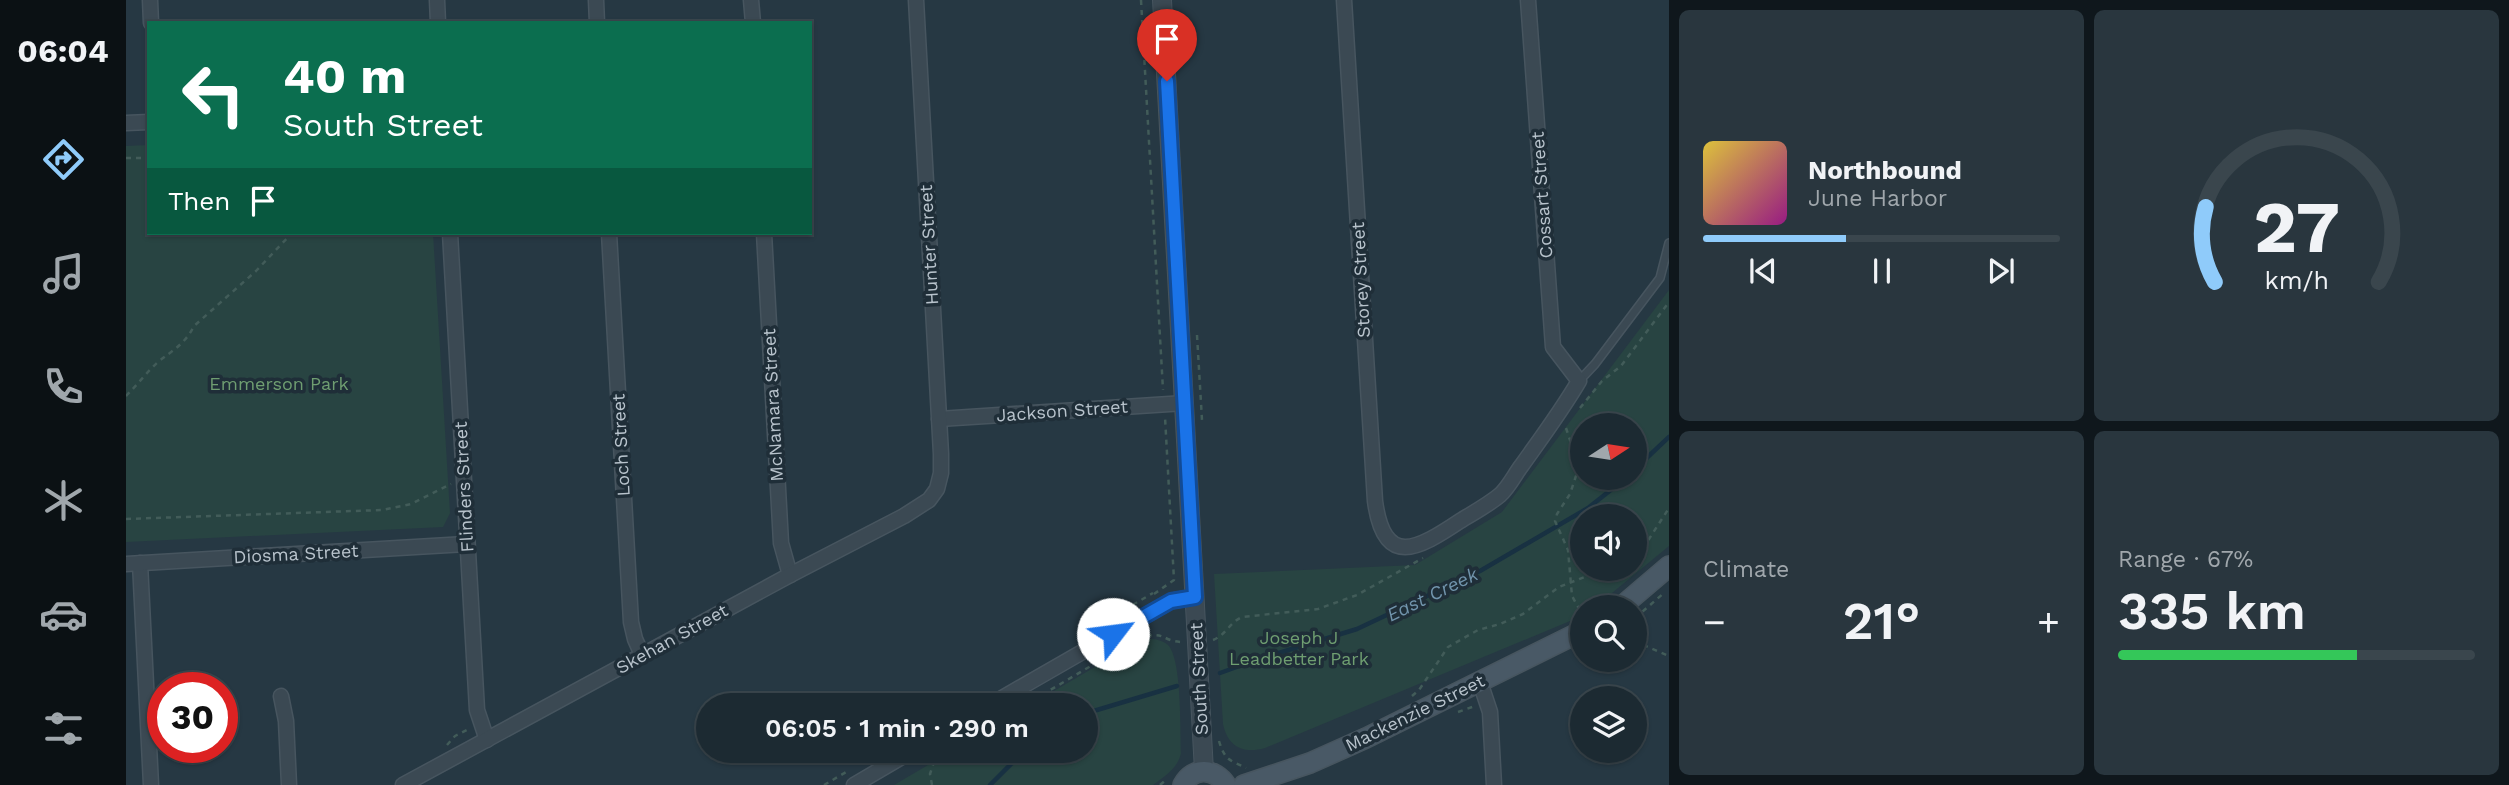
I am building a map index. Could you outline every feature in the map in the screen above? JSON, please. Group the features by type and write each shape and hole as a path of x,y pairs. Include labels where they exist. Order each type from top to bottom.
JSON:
{"main road":[{"path":"1636,595 1669,566"},
{"name":"Mackenzie Street","path":"1246,778 1310,763 1570,637"},
{"path":"1183,785 1186,779 1204,771 1220,776 1226,785"}],"street":[{"path":"150,0 151,21"},
{"path":"437,0 438,21"},
{"path":"596,0 597,21"},
{"path":"751,0 753,21"},
{"name":"Hunter Street","path":"916,0 942,473 937,489"},
{"name":"South Street","path":"1162,0 1204,771"},
{"name":"Storey Street","path":"1344,0 1375,501 1378,523 1386,539 1403,549 1419,546 1501,494 1561,412 1579,381"},
{"name":"Cossart Street","path":"1528,0 1553,347 1579,381"},
{"path":"126,123 147,122"},
{"name":"Flinders Street","path":"450,235 477,710 487,740"},
{"name":"Loch Street","path":"609,235 631,622 642,656"},
{"name":"McNamara Street","path":"764,235 781,543 790,575"},
{"name":"Jackson Street","path":"939,419 1185,403"},
{"name":"Skehan Street","path":"403,785 904,516 929,500 937,489"},
{"name":"Diosma Street","path":"133,563 466,544"},
{"path":"133,563 151,785"},
{"path":"1011,693 1161,606 1180,598 1195,597"},
{"path":"1480,682 1490,712 1494,785"},
{"path":"281,696 286,721 289,785"},
{"path":"854,785 892,763"}],"lane":[{"path":"1579,381 1660,278 1669,243"}],"path":[{"path":"1142,0 1174,580 1153,593 1161,606"},
{"path":"126,159 147,158"},
{"path":"126,396 160,361 180,347 194,326 256,271 290,235"},
{"path":"1576,413 1602,381 1621,366 1669,302"},
{"path":"1561,431 1565,426 1579,467 1570,494 1555,521 1568,550 1572,595"},
{"path":"126,519 383,510 411,503 452,483"},
{"path":"1647,542 1669,508"},
{"path":"1045,693 1138,638 1162,634 1179,643 1215,639 1222,635 1231,622 1242,617 1318,609 1357,594 1430,555"},
{"path":"1411,697 1419,690 1448,648 1478,630 1523,614 1559,587 1571,582"},
{"path":"1647,609 1669,589"},
{"path":"1647,647 1669,656"},
{"path":"1219,740 1226,758 1245,766 1246,778"},
{"path":"932,785 930,774 934,763"}],"green space":[{"name":"Emmerson Park","path":"147,145 147,235 433,235 450,513 443,527 126,542 126,146"},
{"name":"Joseph J Leadbetter Park","path":"1669,290 1669,546 1647,564 1647,504 1570,504 1570,581 1627,581 1610,595 1570,595 1570,621 1265,748 1243,749 1233,743 1223,724 1214,574 1415,565 1502,512 1570,422 1570,490 1647,490 1647,413 1576,413"},
{"path":"1148,639 1168,645 1173,653 1178,680 1181,753 1170,771 1153,785 894,785 932,763 1098,763 1098,693 1051,693 1136,643"}],"waterway":[{"name":"East Creek","path":"1647,458 1669,437"},
{"name":"East Creek","path":"1220,673 1357,629 1480,571 1588,508 1611,490"},
{"name":"East Creek","path":"1098,710 1177,686"},
{"name":"East Creek","path":"990,785 1012,763"}],"route":[{"path":"1113,634 1171,601 1195,597 1167,81"}]}
